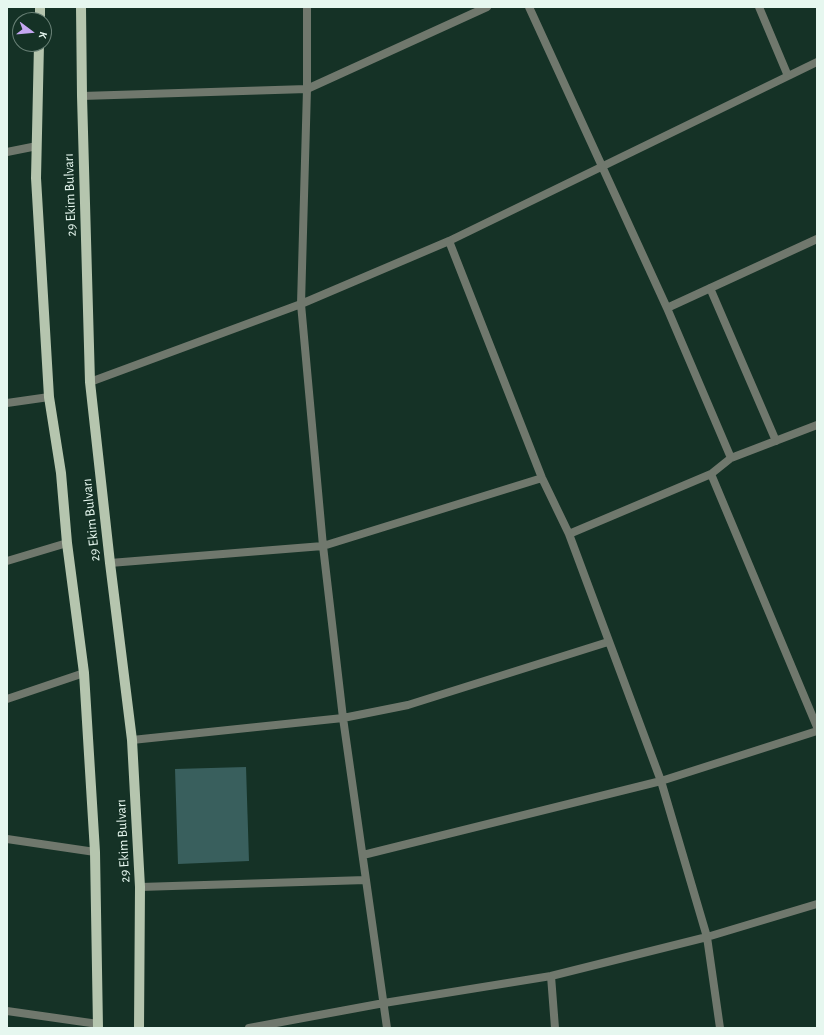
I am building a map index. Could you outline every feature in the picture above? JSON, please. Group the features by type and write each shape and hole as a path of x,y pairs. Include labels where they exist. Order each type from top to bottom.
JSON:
{"main road":[{"name":"29 Ekim Bulvarı","path":"81,7 90,382 110,563 132,740 140,887 139,1028"},
{"name":"29 Ekim Bulvarı","path":"39,52 36,178 49,397 61,473 66,543 84,673 95,852 98,1026"}],"street":[{"path":"307,7 307,89 301,304 323,546 344,718 387,1028"},
{"path":"82,96 307,89 487,7"},
{"path":"529,7 667,308 731,458"},
{"path":"759,7 788,76"},
{"path":"90,382 301,304 449,241 817,62"},
{"path":"7,152 37,146"},
{"path":"667,308 817,239"},
{"path":"449,241 542,478 569,534 661,781 707,937 720,1028"},
{"path":"710,288 776,441"},
{"path":"7,403 49,397"},
{"path":"569,534 711,474 731,458 817,424"},
{"path":"711,474 817,727"},
{"path":"110,563 323,546 542,478"},
{"path":"7,561 66,543"},
{"path":"132,740 344,718 408,705 608,642"},
{"path":"7,699 84,673"},
{"path":"363,855 661,781 817,731"},
{"path":"7,839 95,852"},
{"path":"140,887 366,880"},
{"path":"249,1028 384,1003 551,976 707,937 817,904"},
{"path":"551,976 555,1028"},
{"path":"7,1011 98,1026"}],"building":[{"path":"246,767 249,861 178,864 175,769"}]}
